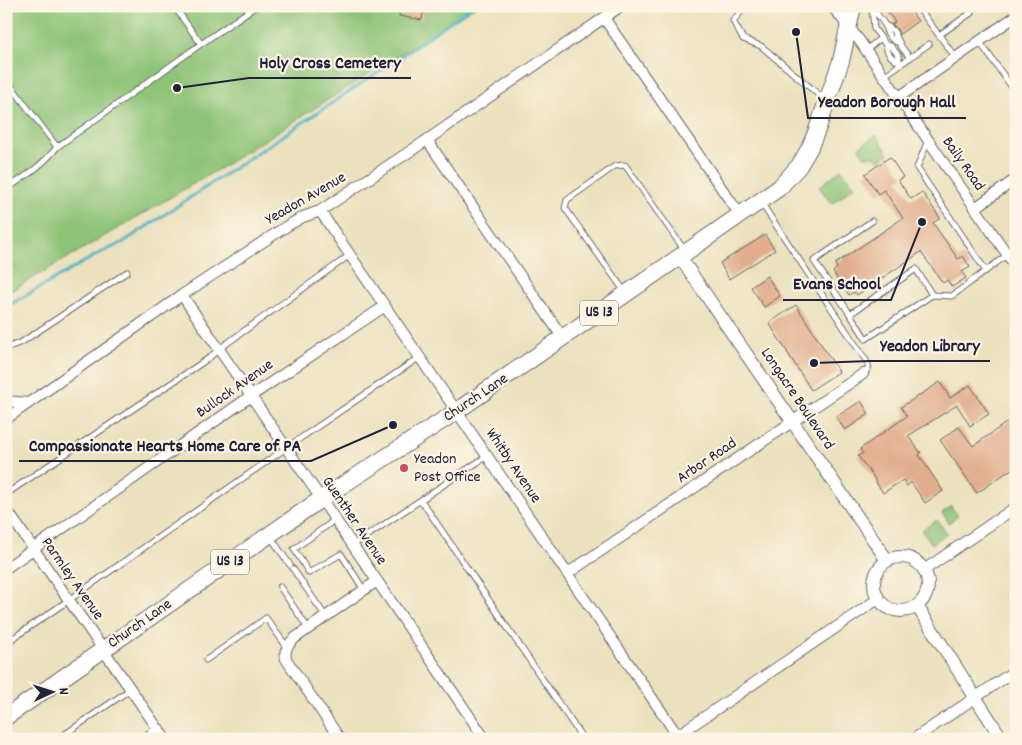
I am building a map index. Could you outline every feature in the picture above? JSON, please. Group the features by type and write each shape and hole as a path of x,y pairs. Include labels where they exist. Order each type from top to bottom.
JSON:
{"main road":[{"name":"Church Lane","path":"6,716 269,535 457,411 779,188 798,166 813,140 841,61 853,6"}],"street":[{"name":"Yeadon Avenue","path":"6,419 182,295 286,226 320,211 427,140 621,6"},
{"name":"Baily Road","path":"832,6 866,50 1016,267"},
{"path":"899,97 1016,16"},
{"path":"604,18 740,215"},
{"path":"427,140 563,338"},
{"path":"975,208 1016,179"},
{"name":"Whitby Avenue","path":"320,211 568,573 677,738"},
{"name":"Longacre Boulevard","path":"683,255 887,560"},
{"name":"Guenther Avenue","path":"182,295 485,739"},
{"name":"Bullock Avenue","path":"6,568 250,396 385,306"},
{"name":"Arbor Road","path":"568,573 863,374"},
{"path":"6,401 28,403"},
{"path":"924,570 1016,507"},
{"name":"Parmley Avenue","path":"6,509 165,739"},
{"path":"900,557 909,558 918,563 924,570 928,580 927,591 917,606 906,611 894,610 883,605 878,599 874,588 874,578 879,568 887,560 900,557"},
{"path":"340,739 286,659 285,654 291,641 377,580"},
{"path":"677,738 878,599"},
{"path":"917,606 1002,739"},
{"path":"914,739 1016,670"},
{"path":"145,739 158,729"}],"lane":[{"path":"174,6 201,44"},
{"path":"6,189 48,159 56,147 256,6"},
{"path":"746,6 733,21 743,39 762,46 827,102"},
{"path":"917,6 956,58"},
{"path":"939,35 970,13 966,6"},
{"path":"872,7 885,25 890,27 898,37 899,43 910,58"},
{"path":"872,7 874,28 886,45 891,46 899,56 900,63"},
{"path":"866,50 880,38"},
{"path":"979,41 1016,91"},
{"path":"884,76 929,44"},
{"path":"6,79 56,147"},
{"path":"928,140 916,168 986,270"},
{"path":"626,294 565,208 567,200 615,166 625,165 683,255"},
{"path":"760,201 869,365 863,374"},
{"path":"872,221 814,261 866,339 932,295 952,296 1008,255"},
{"path":"6,494 209,358 350,256"},
{"path":"850,314 916,269 932,295"},
{"path":"6,348 22,342 127,272"},
{"path":"6,643 420,357"},
{"path":"353,545 488,456"},
{"path":"421,500 583,739"},
{"path":"335,520 294,549 309,573 341,554 364,590"},
{"path":"269,535 326,616"},
{"path":"280,587 309,629"},
{"path":"206,660 266,618 287,648"},
{"path":"58,739 131,689"}],"green space":[{"path":"6,6 476,6 219,169 6,294"},
{"path":"876,135 889,154 879,161 875,156 864,156 859,147"},
{"path":"841,169 855,186 832,204 819,187"},
{"path":"951,506 958,516 949,523 942,513"},
{"path":"937,520 947,534 932,544 922,530"}],"building":[{"path":"400,6 424,6 422,20 399,16"},
{"path":"890,6 907,6 918,21 900,34 892,24 895,22 886,10"},
{"path":"890,157 903,177 898,180 911,199 922,192 940,218 933,223 958,259 963,256 970,267 962,272 966,278 952,287 947,280 943,283 921,252 857,295 854,292 849,295 833,272 837,268 835,264 903,218 884,190 878,194 865,174"},
{"path":"765,235 775,250 729,279 720,263"},
{"path":"767,276 780,296 764,307 751,287"},
{"path":"796,305 839,372 811,390 769,323"},
{"path":"940,382 950,398 970,385 989,414 970,426 957,405 908,436 921,453 919,455 943,491 925,503 911,482 907,486 903,480 883,493 858,456 863,453 860,449 907,416 901,407"},
{"path":"861,401 869,414 845,430 836,417"},
{"path":"1016,416 1016,466 977,493 940,440 959,427 973,446"}],"waterway":[{"path":"6,307 98,254 122,243 395,61 472,6"}],"place":[{"name":"Yeadon Borough Hall","path":"796,32"},
{"name":"Holy Cross Cemetery","path":"177,88"},
{"name":"Evans School","path":"922,222"},
{"name":"Yeadon Library","path":"814,363"},
{"name":"Compassionate Hearts Home Care of PA","path":"393,425"},
{"name":"Yeadon Post Office","path":"404,468"}]}
